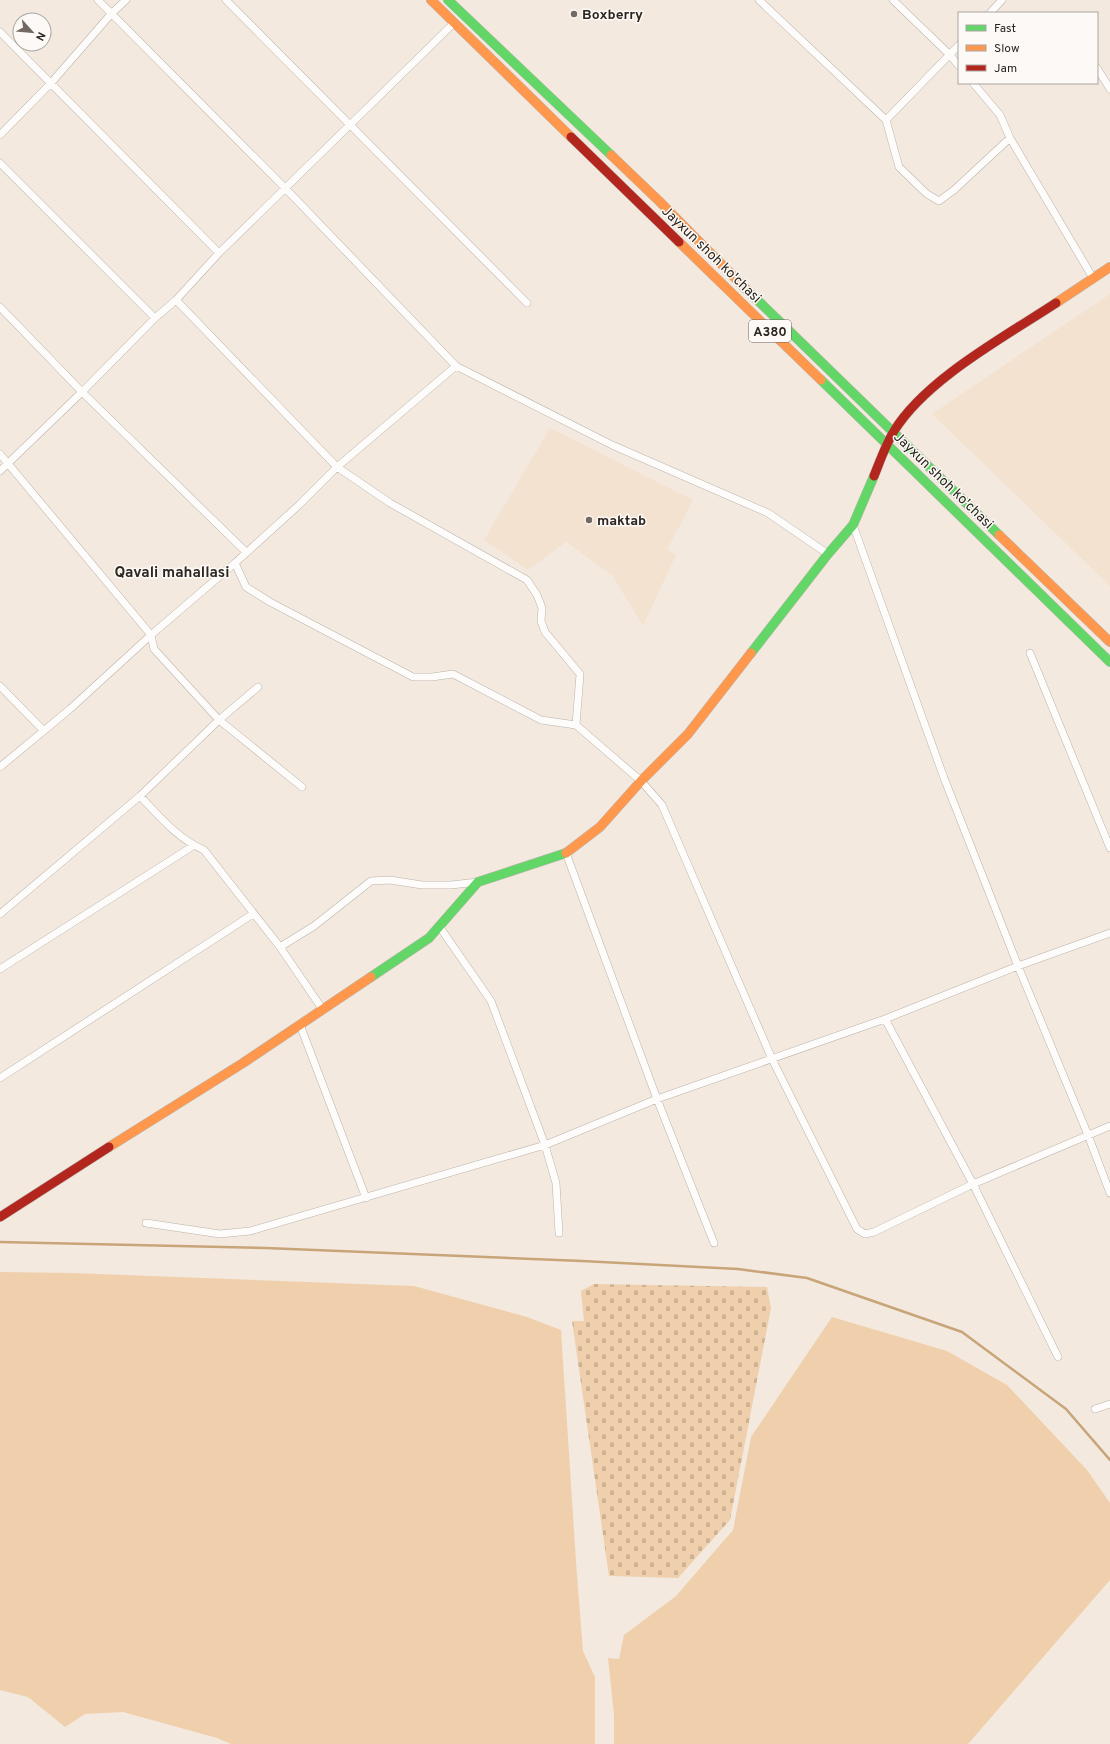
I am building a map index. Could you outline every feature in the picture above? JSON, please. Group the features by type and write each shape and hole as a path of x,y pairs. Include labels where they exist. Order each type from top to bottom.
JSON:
{"main road":[{"name":"Jayxun shoh ko'chasi","path":"431,0 1110,662"},
{"name":"Jayxun shoh ko'chasi","path":"448,0 659,201 742,286 1110,642"},
{"path":"0,1217 169,1108 243,1064 429,938 478,882 566,853 600,827 641,781 688,734 828,554 853,525 899,420 921,398 962,365 1110,267"}],"street":[{"path":"98,0 286,189 456,366 612,445 768,513 828,554"},
{"path":"0,135 51,83 112,13 126,0"},
{"path":"226,0 527,303"},
{"path":"759,0 886,120 899,167 927,194 939,201 954,190 1010,138"},
{"path":"893,0 950,54 958,65"},
{"path":"991,12 1002,0"},
{"path":"0,471 82,392 155,318 176,300 220,253 454,22"},
{"path":"0,32 220,253"},
{"path":"886,120 958,46"},
{"path":"1098,70 1110,89"},
{"path":"974,84 1000,115 1010,138 1093,278"},
{"path":"0,163 155,318"},
{"path":"176,300 337,467 390,503 527,580 540,602 542,608 541,621 545,632 580,674 576,725"},
{"path":"0,307 82,392 246,552"},
{"path":"0,767 70,709 151,635 235,563 299,505 337,467 456,366"},
{"path":"0,454 151,635 154,649 219,720 302,787"},
{"path":"853,525 944,778 1110,1193"},
{"path":"235,563 246,587 270,602 413,677 432,677 453,674 541,720 576,725 641,781 662,805 772,1059 857,1229 861,1232 865,1234 874,1232 973,1184 1110,1126"},
{"path":"1030,653 1110,848"},
{"path":"0,686 43,730"},
{"path":"0,914 140,796 219,720 258,687"},
{"path":"140,796 170,828 193,846 204,850 280,947 323,1010"},
{"path":"0,969 193,846"},
{"path":"566,853 657,1099 714,1243"},
{"path":"280,947 314,926 371,881 390,880 422,885 451,885 478,882"},
{"path":"0,1078 253,914"},
{"path":"439,926 491,1001 545,1146 556,1183 559,1233"},
{"path":"146,1224 220,1234 250,1232 545,1146 657,1099 885,1019 1018,966 1110,933"},
{"path":"885,1019 973,1184 1058,1356"},
{"path":"300,1025 366,1198"},
{"path":"1095,1409 1110,1404"}],"shaded area":[{"path":"1110,294 1110,586 932,414"},
{"name":"maktab","path":"550,428 693,500 667,550 676,555 643,626 612,575 566,542 528,570 484,540"}],"green space":[{"path":"0,1272 72,1273 414,1286 527,1317 561,1330 583,1651 595,1677 595,1744 231,1744 217,1738 123,1712 85,1714 65,1727 28,1697 0,1690"},
{"path":"594,1284 767,1287 771,1308 730,1520 678,1578 609,1576 572,1321 584,1321 581,1291"},
{"path":"832,1317 947,1351 1007,1385 1087,1470 1110,1503 1110,1580 968,1744 614,1744 614,1715 608,1658 619,1659 624,1635 676,1596 733,1530 751,1437"}],"waterway":[{"path":"0,1242 266,1248 582,1261 738,1269 807,1278 962,1332 1066,1409 1110,1460"}],"traffic: fast":[{"path":"448,0 611,155"},
{"path":"746,289 999,535"},
{"path":"821,380 1110,662"},
{"path":"751,653 828,554 853,525 874,476"},
{"path":"371,977 429,938 478,882 566,853"}],"traffic: slow":[{"path":"431,0 571,137"},
{"path":"611,155 746,289"},
{"path":"679,242 821,380"},
{"path":"1056,303 1110,267"},
{"path":"999,535 1110,642"},
{"path":"566,853 600,827 641,781 688,734 751,653"},
{"path":"109,1147 243,1063 371,977"}],"traffic: jam":[{"path":"571,137 679,242"},
{"path":"874,476 894,431 908,412 926,394 946,376 968,360 1056,303"},
{"path":"0,1217 109,1147"}],"place":[{"name":"Boxberry","path":"574,14"},
{"name":"maktab","path":"589,520"}],"district":[{"name":"Qavali mahallasi","path":"172,572"}]}
